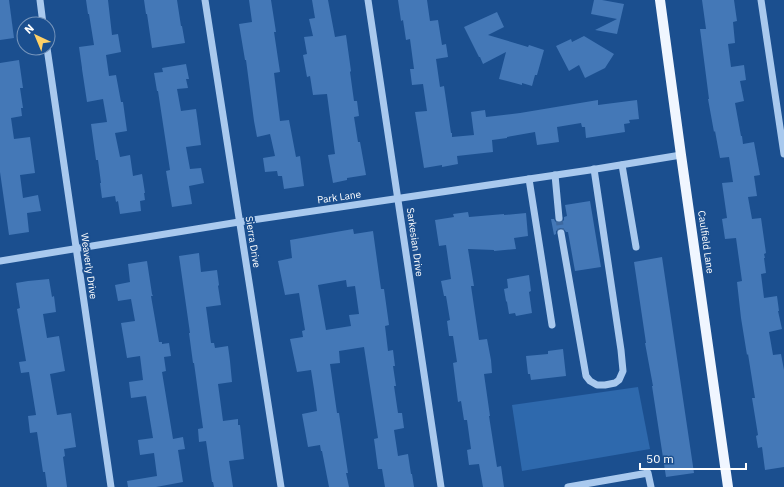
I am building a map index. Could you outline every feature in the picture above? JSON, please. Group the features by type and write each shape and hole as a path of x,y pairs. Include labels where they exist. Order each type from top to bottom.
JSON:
{"main road":[{"name":"Caulfield Lane","path":"660,0 728,487"}],"street":[{"path":"40,0 42,16"},
{"name":"Sierra Drive","path":"206,0 281,487"},
{"name":"Sarkesian Drive","path":"368,0 441,487"},
{"path":"761,0 784,154"},
{"name":"Weaverly Drive","path":"48,56 111,487"},
{"name":"Park Lane","path":"0,261 239,222 594,170 681,155"},
{"path":"622,165 636,247"},
{"path":"561,233 586,376 590,381 597,385 614,383 619,380 623,371 594,170"},
{"path":"555,175 559,218"},
{"path":"530,179 552,325"},
{"path":"568,487 648,473 651,487"}],"shaded area":[{"path":"638,387 650,449 522,471 512,405"}],"building":[{"path":"0,0 9,0 14,38 0,40"},
{"path":"86,0 108,0 112,35 118,34 121,52 106,55 109,76 116,75 121,102 123,102 127,131 115,133 120,157 130,155 133,176 142,174 145,200 140,201 141,211 120,214 118,201 116,202 115,196 102,198 98,160 96,160 91,124 107,122 103,99 87,102 79,47 94,45"},
{"path":"144,0 177,0 185,43 152,48"},
{"path":"249,0 271,0 280,72 274,73 280,121 289,120 296,157 300,156 304,186 284,189 282,176 278,176 277,171 265,172 263,158 275,156 270,134 257,137 246,60 239,24 252,22"},
{"path":"312,0 328,0 335,37 346,35 354,101 357,101 359,116 354,117 366,175 347,178 347,180 333,183 328,155 335,154 327,94 313,95 310,76 307,77 303,55 307,54 304,37 313,36 309,19 315,18"},
{"path":"398,0 427,0 430,21 438,20 442,45 446,44 448,57 436,59 440,87 444,86 452,137 474,135 471,112 485,110 486,117 598,100 598,105 637,100 639,119 629,120 630,123 624,124 625,132 586,138 585,127 582,127 581,123 557,127 559,142 537,145 535,132 492,140 493,152 457,156 458,164 424,168 415,112 427,111 423,84 412,85 410,69 414,69 410,39 406,40"},
{"path":"594,0 624,4 617,34 595,30 617,19 591,14"},
{"path":"702,0 734,0 737,21 733,22 735,43 728,44 731,67 744,65 746,80 740,81 744,101 735,103 743,144 754,142 760,175 754,176 757,196 748,197 752,219 761,218 766,253 764,254 764,258 766,273 761,274 764,298 777,296 778,311 782,329 769,332 773,355 781,354 784,370 784,467 765,470 762,447 758,448 756,436 758,435 752,398 755,398 741,318 737,282 742,281 736,238 725,239 722,219 727,218 722,183 733,182 729,157 720,158 708,99 700,29 706,29"},
{"path":"497,12 504,27 488,35 528,47 529,45 544,50 537,75 535,75 532,86 499,79 506,52 483,64 464,27"},
{"path":"584,36 614,54 605,68 585,78 579,65 569,71 556,46 571,39 572,42"},
{"path":"19,60 23,88 20,88 23,108 21,108 22,116 11,118 14,139 30,137 35,173 20,175 23,198 38,195 41,211 27,213 29,232 9,235 0,172 0,63"},
{"path":"186,64 189,79 186,79 188,88 177,89 181,111 196,109 201,145 186,147 190,169 201,168 204,183 189,186 192,204 172,207 166,171 170,170 154,73 163,72 162,68"},
{"path":"590,201 601,267 575,271 568,232 566,232 563,228 560,228 554,235 551,219 554,219 557,223 562,222 564,217 567,216 565,205"},
{"path":"468,212 469,217 526,213 528,236 514,238 516,249 494,251 468,249 474,286 471,286 479,340 487,339 491,360 492,373 484,374 497,467 501,466 504,487 483,487 479,464 469,465 467,450 471,449 467,420 464,420 461,401 458,402 453,363 457,362 453,336 449,336 447,321 450,320 446,296 444,296 441,281 451,279 446,245 439,246 435,220 454,217 453,214"},
{"path":"353,229 354,234 373,231 381,289 384,289 389,325 385,326 388,351 393,350 395,366 393,366 396,386 394,386 398,413 402,413 404,428 394,430 398,456 408,454 414,487 385,487 382,469 378,469 374,439 378,438 364,347 339,351 340,363 330,364 337,413 339,413 349,487 329,487 320,445 308,447 302,414 317,411 311,370 297,372 290,339 303,337 302,331 305,330 299,293 285,295 278,261 292,258 290,240","holes":["346,280 347,287 355,286 359,314 349,315 351,326 326,330 318,285"]},
{"path":"199,253 201,272 217,270 219,285 221,305 206,307 211,343 214,343 215,348 228,346 232,382 218,384 223,421 238,419 238,425 240,425 244,459 229,461 233,487 214,487 206,441 199,442 198,429 203,428 179,256"},
{"path":"662,257 694,473 666,477 634,262"},
{"path":"147,261 159,342 162,342 162,344 169,343 171,356 164,357 166,371 162,372 173,439 183,437 185,449 178,450 183,482 156,487 128,487 127,481 157,476 154,453 140,455 138,440 153,438 146,396 131,398 129,382 143,380 140,356 127,358 121,323 135,321 131,299 118,301 115,285 130,282 128,264"},
{"path":"529,275 531,291 529,292 532,313 516,316 515,313 509,314 504,289 508,288 507,279"},
{"path":"49,279 52,297 54,296 56,312 43,314 47,338 59,336 65,371 50,374 57,415 71,413 76,447 64,449 65,456 63,457 67,487 47,487 45,472 43,472 37,432 30,433 28,416 36,415 29,372 21,373 19,362 26,361 17,309 20,308 16,283"},
{"path":"563,349 566,376 531,380 530,374 528,374 526,356 548,354 548,351"}],"tunnel":[{"path":"559,218 561,233"}]}
